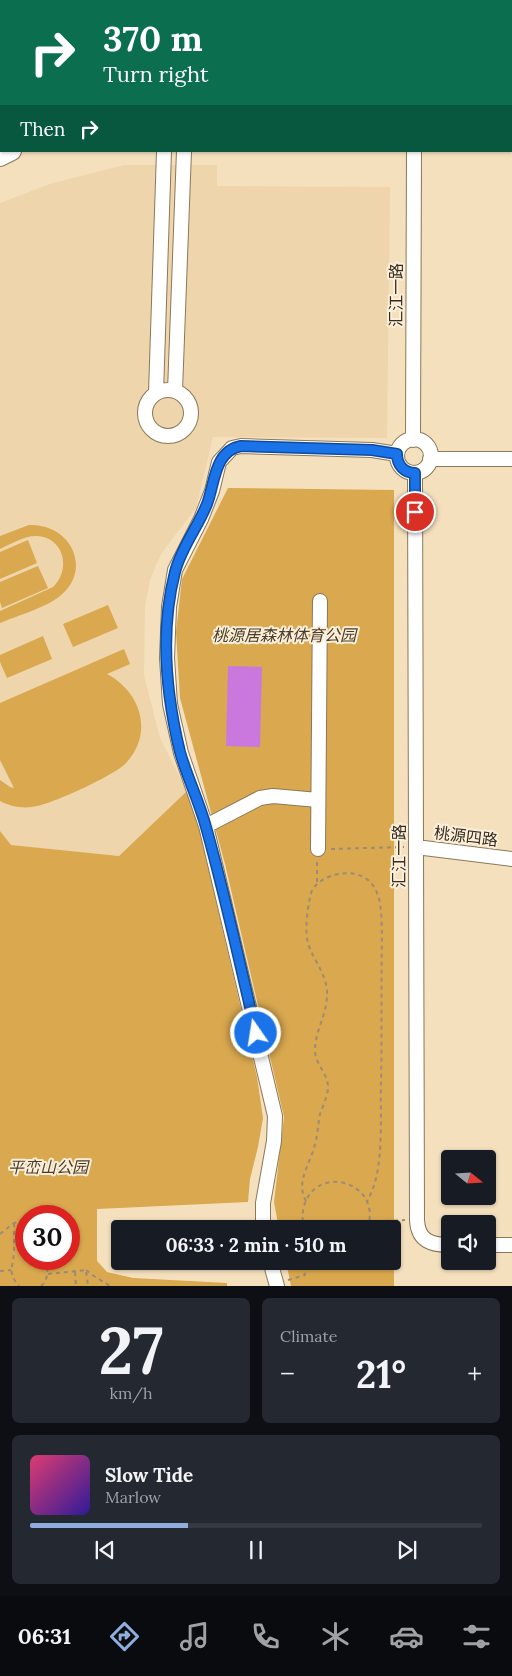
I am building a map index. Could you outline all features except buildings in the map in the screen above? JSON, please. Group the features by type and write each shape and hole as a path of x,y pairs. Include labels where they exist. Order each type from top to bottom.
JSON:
{"street":[{"path":"156,393 164,152"},
{"path":"175,391 184,152"},
{"name":"汇江一路","path":"413,440 414,152"},
{"path":"162,390 175,391 181,394 190,404 191,417 186,429 174,436 161,436 150,428 147,423 145,410 147,403 156,393 162,390"},
{"path":"413,440 426,445 429,449 430,459 425,469 410,473 402,468 397,459 397,454 401,446 413,440"},
{"path":"263,1220 263,1203 274,1140 275,1116 206,826 181,753 170,704 166,658 168,607 175,570 212,491 219,462 232,448 241,446 372,450 397,454"},
{"path":"430,459 512,459"},
{"name":"汇江一路","path":"415,473 417,1220 423,1238 432,1243 441,1244"},
{"path":"318,849 320,601"},
{"path":"206,826 260,798 273,796 318,800"},
{"name":"桃源四路","path":"416,847 512,859"},
{"path":"496,1245 512,1245"},
{"path":"272,1270 276,1284"}],"path":[{"path":"306,1201 301,1185 306,1166 315,1146 320,1116 328,1090 328,1082 316,1060 315,1050 327,1006 327,989 307,939 307,916 311,893 317,882 318,849 416,847"},
{"path":"317,882 335,874 352,873 368,880 380,902 382,934 380,1140 377,1177 373,1191 367,1201"},
{"path":"303,1220 302,1212 312,1192 322,1185 343,1182 361,1192 367,1201 370,1220"},
{"path":"401,1221 417,1220"},
{"path":"0,1234 14,1223"},
{"path":"14,1223 11,1270 15,1281 20,1286"},
{"path":"0,1270 11,1270"},
{"path":"41,1286 45,1282 47,1270"},
{"path":"48,1274 86,1270 110,1286"},
{"path":"86,1270 88,1286"},
{"path":"276,1284 305,1275 304,1270"},
{"path":"75,1272 76,1286"}],"shaded area":[{"path":"124,165 217,165 217,186 390,187 387,438 213,437 196,508 161,554 150,580 145,607 144,675 160,738 187,791 119,856 10,845 0,831 0,203 50,184"},
{"path":"228,666 262,667 260,747 226,746"}],"green space":[{"name":"桃源居森林体育公园","path":"228,488 394,490 394,1220 277,1220 274,1202 284,1117 225,864 180,698 176,632 182,579"},
{"path":"29,525 44,526 66,540 73,550 76,562 75,574 70,585 54,600 40,608 0,623 0,611 53,587 59,580 62,572 62,556 59,548 46,538 27,537 0,549 0,536"},
{"path":"28,540 37,563 0,579 0,552"},
{"path":"38,566 48,588 2,608 0,602 0,582"},
{"path":"108,605 118,628 73,647 63,624"},
{"path":"43,636 52,659 7,678 0,662 0,655"},
{"path":"124,649 130,664 107,674 128,691 140,714 140,739 135,751 126,763 97,781 45,804 32,807 18,807 0,801 0,780 14,788 0,760 0,703"},
{"name":"平峦山公园","path":"187,791 195,812 257,1077 263,1118 250,1179 248,1202 97,1209 97,1261 107,1272 133,1278 227,1283 227,1286 0,1286 0,831 11,845 119,856"},
{"name":"桃源居森林体育公园","path":"288,1270 394,1270 394,1286 291,1286"}],"route":[{"path":"256,1033 206,826 181,753 170,704 166,658 168,607 175,570 201,518 212,491 219,462 232,448 241,446 372,450 397,454 397,459 402,468 410,473 415,473 415,512"}]}
